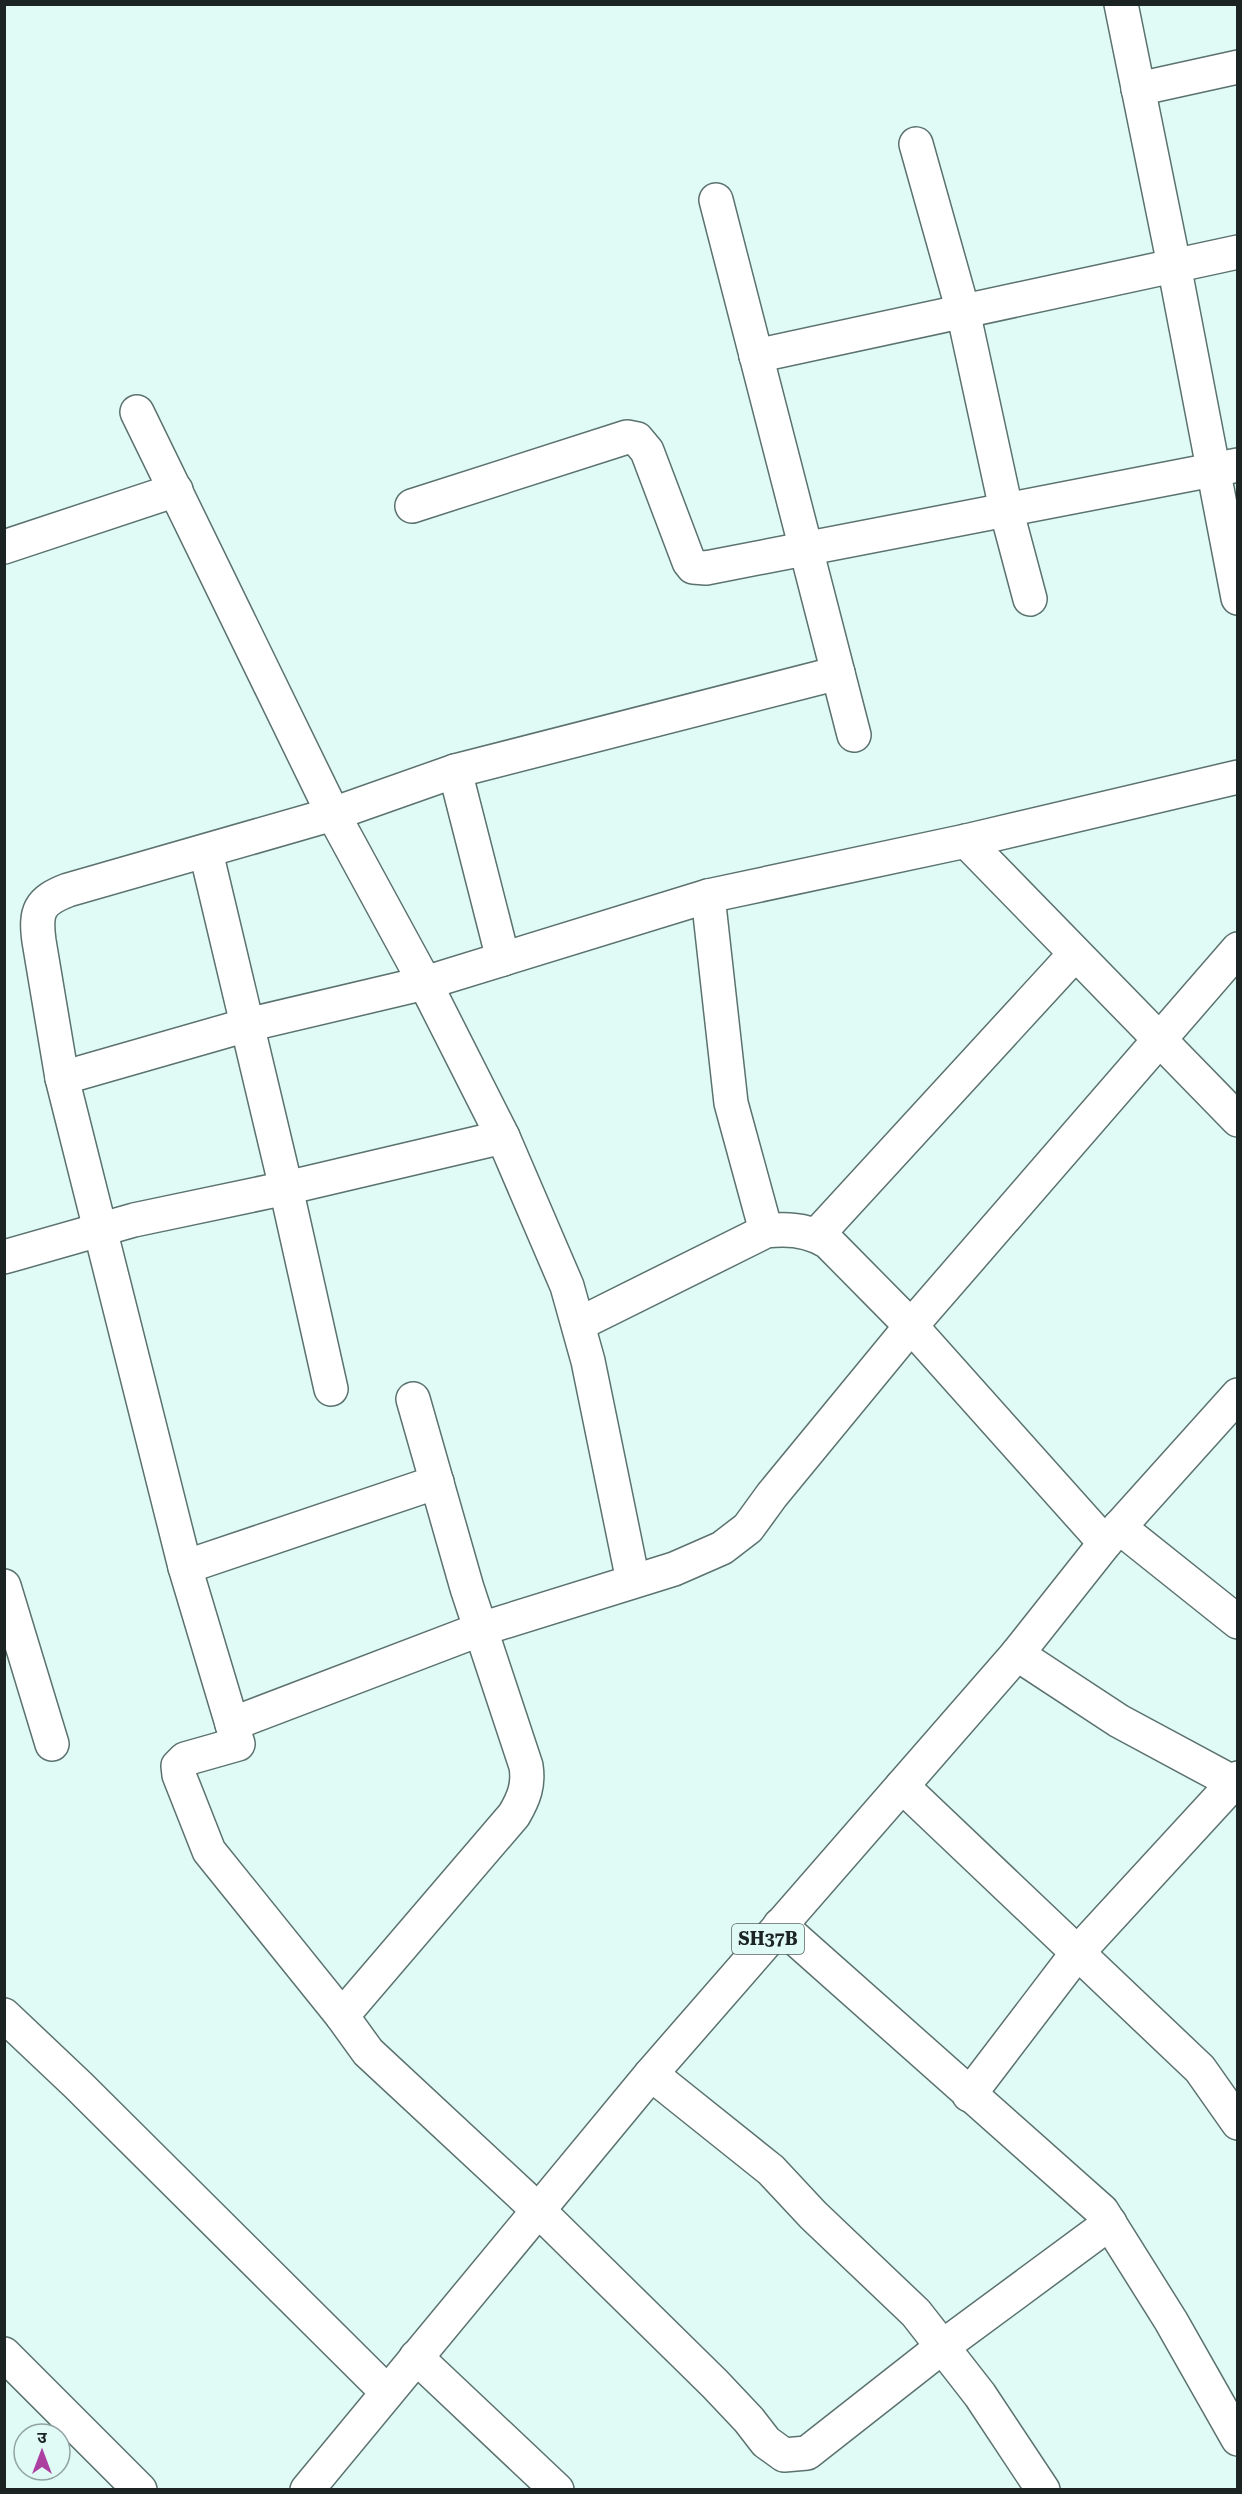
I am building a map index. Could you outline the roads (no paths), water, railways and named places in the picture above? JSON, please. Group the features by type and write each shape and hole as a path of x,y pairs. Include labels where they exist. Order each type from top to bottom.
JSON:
{"street":[{"path":"1121,4 1174,265 1225,468 1238,598"},
{"path":"1138,89 1238,67"},
{"path":"916,144 963,311 1006,509 1030,598"},
{"path":"716,200 854,735"},
{"path":"756,356 1238,252"},
{"path":"137,412 333,814 425,983 503,1137 567,1286 579,1324 633,1581"},
{"path":"412,506 627,437 637,439 647,451 686,556 693,567 705,568 1225,468"},
{"path":"4,547 176,490"},
{"path":"838,673 455,771 333,814 68,890 52,896 43,903 37,925 62,1078 185,1566 238,1744 185,1759 178,1766 179,1775 209,1851 342,2016 368,2052 538,2210 715,2384 766,2442 784,2455 807,2453 942,2347 1110,2223"},
{"path":"455,771 503,959"},
{"path":"62,1078 247,1024 425,983 708,896 966,842 1238,777"},
{"path":"966,842 1238,1120"},
{"path":"206,852 331,1389"},
{"path":"708,896 731,1103 766,1231"},
{"path":"232,1724 481,1629 674,1569 722,1548 748,1528 772,1495 911,1326 1238,949"},
{"path":"817,1235 1075,954"},
{"path":"4,1257 100,1229 503,1137"},
{"path":"579,1324 766,1231 790,1229 817,1235 828,1242 911,1326 1112,1535 1238,1622"},
{"name":"SH37B","path":"307,2490 651,2074 1017,1654 1112,1535 1238,1395"},
{"path":"342,2016 514,1815 525,1797 528,1778 413,1399"},
{"path":"185,1566 437,1482"},
{"path":"4,1586 52,1744"},
{"path":"969,2095 1078,1952 1236,1782 1119,1720 1017,1654"},
{"path":"902,1786 1200,2069 1238,2123"},
{"path":"780,1925 1102,2211 1171,2320 1238,2439"},
{"path":"4,2015 78,2085 387,2392"},
{"path":"651,2074 771,2170 813,2215 916,2313 980,2395 1043,2490"},
{"path":"4,2354 140,2490"},
{"path":"416,2357 556,2490"}]}
